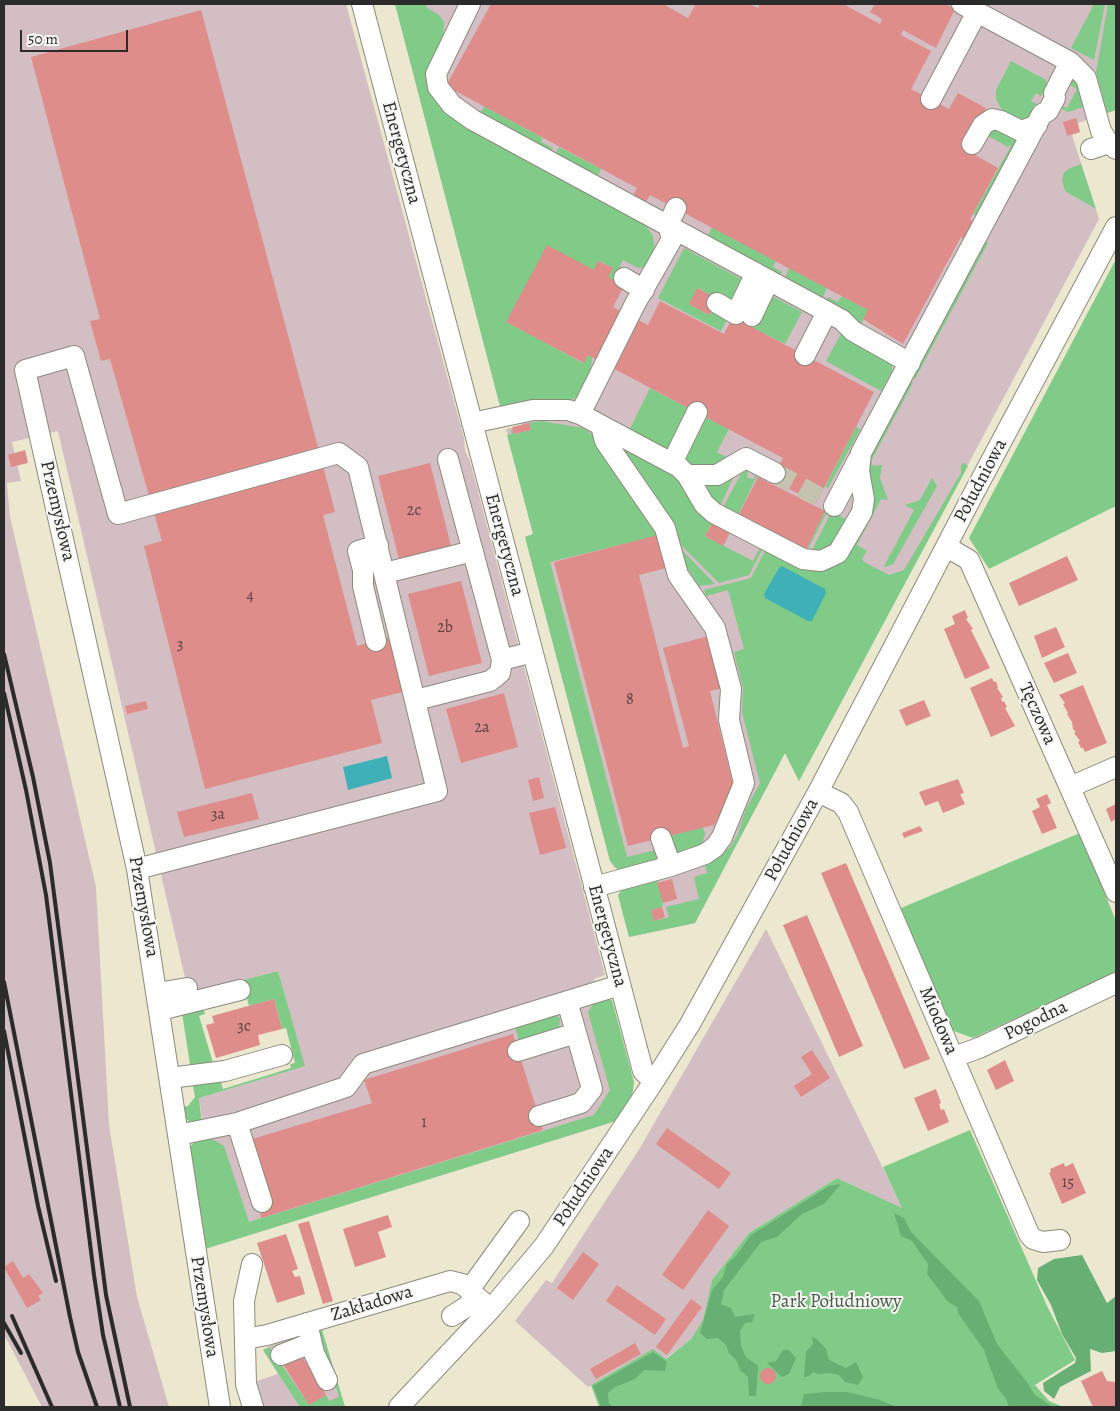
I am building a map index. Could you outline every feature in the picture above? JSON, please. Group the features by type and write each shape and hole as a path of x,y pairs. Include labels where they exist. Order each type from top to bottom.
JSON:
{"street":[{"name":"Energetyczna","path":"362,4 643,1072 654,1081"},
{"path":"470,4 436,74 438,87 446,100 473,120 672,217 763,277 842,320 853,331 910,363"},
{"path":"931,99 970,8 1070,62 1086,78 1106,147"},
{"path":"858,519 827,501 861,453 1037,125 1055,98 1054,93 1070,62"},
{"path":"972,144 983,124 992,119 1001,120 1021,131 1037,125"},
{"path":"580,414 635,304 672,239 672,217"},
{"name":"Południowa","path":"400,1407 479,1298 544,1246 690,1024 818,792 1116,227"},
{"path":"717,303 736,314 763,277"},
{"path":"752,316 763,277"},
{"path":"624,278 644,290"},
{"path":"805,355 827,312"},
{"name":"Przemysłowa","path":"220,1407 137,869 25,370 74,356 118,514 339,453 358,467 378,545"},
{"path":"472,423 533,410 568,410 580,414 680,469 717,475 746,458 776,473"},
{"path":"680,469 697,412"},
{"path":"594,887 671,866 705,854 715,847 722,837 744,783 729,720 731,689 714,628 678,575 665,528 605,440 601,426"},
{"path":"680,469 704,504 714,513 812,562 821,561 838,553 858,519 864,500 859,471 861,453"},
{"path":"416,700 490,681 500,673 502,660 448,459"},
{"path":"137,869 438,792 378,545 358,550 363,570 363,586 381,639"},
{"name":"Tęczowa","path":"946,547 969,560 1116,892"},
{"path":"385,573 473,551"},
{"path":"502,660 532,652"},
{"path":"1070,787 1116,768"},
{"name":"Miodowa","path":"818,792 841,803 848,812 1028,1234 1033,1239 1043,1242 1060,1240"},
{"path":"661,838 671,866"},
{"name":"Pogodna","path":"954,1057 979,1048 1116,982"},
{"path":"178,1135 236,1123 346,1087 363,1064 620,985"},
{"path":"158,1002 187,988"},
{"path":"158,1002 240,990"},
{"path":"539,1116 581,1103 592,1089 567,1001"},
{"path":"520,1056 578,1039"},
{"path":"170,1078 225,1072 282,1055"},
{"path":"236,1123 262,1202"},
{"path":"452,1316 479,1298 519,1221"},
{"path":"252,1264 244,1301 246,1384 253,1407"},
{"name":"Zakładowa","path":"245,1339 267,1335 450,1281 479,1298"},
{"path":"306,1323 314,1353 327,1380"},
{"path":"281,1355 312,1343"}],"shaded area":[{"path":"4,4 346,4 464,438 465,451 470,461 605,975 594,979 600,1003 620,1043 610,1123 221,1243 199,1098 304,1066 278,971 189,995 58,431 12,442 21,481 7,483 10,517 96,887 109,1125 137,1297 169,1407 42,1407 6,1338 4,1339"},
{"path":"395,4 1116,4 1116,110 1078,123 1080,132 1072,135 1099,219 799,781 785,753 695,923 629,937 618,895 626,884 623,872 614,867 610,861 525,537 533,534 506,429 522,425 521,421 508,407 500,406"},
{"path":"766,929 903,1209 837,1178 749,1233 712,1280 703,1321 691,1339 665,1359 653,1350 588,1387 515,1321 546,1280 552,1283 640,1148"},
{"path":"322,1330 345,1407 243,1407 251,1383 278,1374 263,1350 269,1346"}],"green space":[{"path":"395,4 427,4 426,7 439,15 444,22 443,38 430,64 429,84 642,220 653,236 655,254 646,267 638,268 623,260 613,280 608,277 613,268 599,261 594,270 507,322 583,363 588,355 592,357 590,380 581,395 569,401 500,406"},
{"path":"1094,4 1105,4 1094,60 1071,48"},
{"path":"1108,4 1116,4 1116,110 1107,113 1096,72"},
{"path":"1011,61 1046,80 1047,87 1041,96 1036,93 1031,101 1037,104 1031,116 1024,123 1003,112 996,99 996,90"},
{"path":"1072,78 1076,80 1083,107 1068,112 1055,105 1056,103 1067,108 1077,89 1067,83"},
{"path":"484,106 543,138 541,142 553,148 549,156 478,117"},
{"path":"991,126 1017,140 1018,143 980,217 973,214 1011,146 1009,145 1008,147 983,133"},
{"path":"559,147 601,169 598,176 628,192 626,197 553,158"},
{"path":"1081,164 1096,209 1065,191 1062,180 1064,173 1068,169"},
{"path":"712,227 776,261 773,267 782,272 779,279 706,239"},
{"path":"983,240 988,243 915,379 910,376"},
{"path":"684,248 743,280 733,308 698,288 689,304 709,315 714,305 730,314 721,331 658,298"},
{"path":"1116,259 1116,506 989,569 969,538"},
{"path":"789,268 827,288 821,302 783,281"},
{"path":"768,294 802,312 785,344 751,327"},
{"path":"842,296 868,310 859,329 825,304 828,297 838,302"},
{"path":"842,332 892,364 892,371 881,391 826,361"},
{"path":"908,380 913,383 871,461 873,466 882,465 880,478 888,500 881,499 857,545 867,551 862,559 864,562 889,575 904,570 961,473 961,465 964,463 968,466 799,781 785,753 695,923 629,937 618,895 626,884 656,876 663,903 662,907 651,910 654,921 669,917 666,907 699,899 694,877 707,873 704,863 719,856 730,847 737,836 746,809 760,783 742,712 743,688 734,652 744,649 728,590 706,596 704,590 751,578 765,551 789,564 792,561 842,558 867,459"},
{"path":"650,388 692,410 670,452 628,433"},
{"path":"702,415 729,429 717,452 728,458 720,465 695,467 681,460"},
{"path":"541,421 583,428 591,434 593,432 660,535 550,562 627,857 660,849 662,860 618,870 610,861 525,537 533,534 507,435 512,434 510,428 514,434 531,430 529,423"},
{"path":"856,426 860,430 828,488 825,487"},
{"path":"613,440 670,469 714,520 705,536 753,561 759,549 762,550 749,575 719,583 679,543"},
{"path":"743,470 748,470 747,478 754,479 756,472 758,474 738,515 806,550 825,511 827,512 806,553 722,509"},
{"path":"736,472 719,508 701,483"},
{"path":"932,478 937,486 893,564 884,566 914,510 905,505 920,500"},
{"path":"832,511 847,520 834,547 810,554"},
{"path":"681,549 715,584 699,586 684,563"},
{"path":"703,827 705,834 702,845 676,854 666,837"},
{"path":"1080,833 1116,921 1116,972 973,1038 951,1030 901,908"},
{"path":"278,971 305,1066 199,1098 202,1124 191,1123 185,1118 181,1107 188,1106 195,1097 192,1080 220,1079 223,1089 291,1068 290,1064 295,1063 286,1028 282,1029 274,999 249,1006 243,983 179,997"},
{"path":"612,1000 634,1082 632,1097 619,1120 202,1250 189,1148 195,1141 210,1138 224,1146 249,1222 594,1115 610,1090 588,1012 595,1001"},
{"path":"203,1008 205,1014 199,1016 214,1066 191,1071 182,1013"},
{"path":"554,1012 560,1019 559,1028 519,1041 515,1027"},
{"name":"Park Południowy","path":"970,1130 1047,1306 1075,1360 1035,1385 1049,1401 1063,1407 599,1407 591,1385 653,1349 666,1359 691,1339 703,1320 712,1280 749,1233 837,1178 902,1208 883,1167"},
{"path":"841,1184 824,1204 802,1214 777,1237 761,1242 724,1290 721,1304 731,1308 735,1317 755,1314 752,1322 745,1323 740,1331 741,1346 746,1357 758,1366 756,1396 749,1396 748,1377 740,1370 737,1361 729,1353 726,1345 718,1338 707,1339 700,1333 712,1290 723,1277 727,1264 736,1256 751,1235 829,1186"},
{"path":"894,1213 904,1218 912,1233 979,1301 997,1344 1035,1395 1053,1407 1009,1407 1005,1397 998,1389 984,1350 958,1313 957,1307 948,1302 927,1274 928,1264 912,1241 901,1236"},
{"path":"1082,1255 1107,1303 1116,1296 1116,1351 1102,1353 1090,1349 1091,1371 1060,1387 1054,1399 1044,1391 1043,1383 1075,1363 1076,1358 1062,1334 1051,1305 1037,1280 1038,1268 1054,1259"},
{"path":"322,1330 345,1407 300,1407 263,1350 304,1335 270,1348 309,1405 326,1395 329,1401 339,1397 320,1333 315,1332"},
{"path":"812,1337 816,1338 826,1349 829,1360 846,1368 856,1362 863,1377 858,1385 845,1382 839,1375 830,1373 818,1374 813,1372 809,1376 804,1377 806,1352 813,1344"},
{"path":"783,1350 789,1350 796,1358 789,1374 782,1377 767,1363 776,1361"},
{"path":"653,1352 667,1362 665,1371 644,1370 635,1379 615,1387 608,1393 609,1404 614,1407 601,1407 593,1386"},
{"path":"847,1392 880,1400 897,1407 801,1406 804,1394"}],"water":[{"path":"782,566 825,589 826,593 812,621 808,621 765,598 764,594"},
{"path":"387,756 392,778 348,790 343,767"}],"building":[{"path":"491,4 663,4 688,18 696,4 749,4 758,8 760,4 843,4 880,24 882,19 870,12 875,4 945,4 955,9 936,48 903,30 901,35 931,51 911,89 949,109 958,93 986,108 967,143 978,149 975,155 998,168 970,219 974,222 964,239 961,237 903,344 863,319 868,310 650,195 645,204 632,197 637,188 446,86"},
{"path":"201,10 335,512 323,515 357,646 392,636 406,691 371,700 382,743 205,789 144,546 162,541 110,359 101,361 90,321 100,319 31,57"},
{"path":"1076,118 1080,132 1067,136 1063,122"},
{"path":"547,245 594,270 598,261 613,268 608,277 624,286 613,307 648,325 660,301 724,334 733,317 874,392 816,503 772,480 783,458 588,355 584,363 506,322"},
{"path":"697,288 718,299 709,315 689,304"},
{"path":"529,423 531,430 513,434 512,427"},
{"path":"25,450 28,463 11,467 8,455"},
{"path":"430,463 451,546 399,559 378,476"},
{"path":"758,477 825,511 806,550 738,516"},
{"path":"714,520 732,529 723,546 705,536"},
{"path":"658,535 666,568 639,575 683,748 689,746 663,648 709,636 723,688 710,691 734,789 714,825 628,846 554,562"},
{"path":"1067,556 1078,580 1019,606 1009,583"},
{"path":"461,581 482,663 429,676 408,594"},
{"path":"965,610 968,618 966,619 973,629 971,630 990,668 965,679 944,629 955,624 952,616"},
{"path":"1056,627 1065,647 1042,658 1034,636"},
{"path":"1068,653 1077,673 1054,683 1044,663"},
{"path":"992,678 994,682 996,681 997,688 1003,697 1001,698 1002,702 1004,701 1007,707 1005,708 1015,726 991,737 970,688"},
{"path":"1083,685 1107,743 1085,752 1078,742 1080,741 1074,733 1076,732 1063,704 1065,703 1059,695"},
{"path":"504,693 518,747 461,763 446,709"},
{"path":"924,700 931,716 906,726 899,710"},
{"path":"146,701 148,709 127,714 125,706"},
{"path":"539,777 544,798 533,801 528,780"},
{"path":"958,779 964,793 960,794 965,804 943,813 938,801 925,806 919,792"},
{"path":"252,793 259,819 184,837 177,812"},
{"path":"1047,794 1051,803 1047,805 1057,828 1042,834 1032,811 1040,807 1036,799"},
{"path":"1116,804 1116,819 1111,822 1106,809"},
{"path":"555,807 566,848 540,855 529,813"},
{"path":"920,826 923,831 904,838 902,833"},
{"path":"846,863 930,1059 904,1069 821,873"},
{"path":"672,879 677,899 663,903 657,883"},
{"path":"662,907 665,917 654,921 651,910"},
{"path":"807,915 863,1046 839,1057 783,925"},
{"path":"274,999 282,1029 258,1035 260,1045 216,1058 206,1025 214,1023 212,1016"},
{"path":"513,1034 543,1130 261,1218 249,1140 372,1103 364,1080"},
{"path":"812,1050 830,1078 801,1097 794,1086 812,1074 801,1057"},
{"path":"1005,1060 1014,1081 996,1090 987,1070"},
{"path":"936,1089 941,1103 939,1104 941,1110 944,1109 949,1122 928,1131 914,1098"},
{"path":"667,1128 731,1173 719,1189 656,1144"},
{"path":"1064,1163 1065,1167 1073,1163 1086,1193 1062,1204 1049,1173 1051,1172 1050,1169"},
{"path":"708,1210 729,1226 683,1290 662,1275"},
{"path":"388,1215 392,1227 378,1232 386,1257 355,1267 343,1229"},
{"path":"309,1221 333,1301 323,1304 298,1224"},
{"path":"286,1234 298,1269 292,1271 295,1277 300,1276 305,1294 277,1303 257,1243"},
{"path":"583,1252 599,1264 573,1300 557,1288"},
{"path":"13,1261 23,1278 29,1274 43,1293 38,1296 41,1300 27,1308 4,1267"},
{"path":"617,1285 666,1319 655,1335 606,1301"},
{"path":"691,1299 702,1307 667,1355 656,1347"},
{"path":"635,1343 641,1354 596,1379 590,1369"},
{"path":"300,1353 326,1395 309,1405 283,1364"},
{"path":"768,1368 774,1370 776,1376 774,1382 768,1384 762,1382 760,1376 762,1370"},
{"path":"1102,1371 1107,1381 1115,1382 1116,1407 1093,1407 1081,1381"}],"tunnel":[{"path":"775,473 819,497"}],"railway":[{"path":"4,654 33,777 50,863 106,1295 130,1407"},
{"path":"4,693 26,790 46,895 94,1275 103,1335 120,1407"},
{"path":"4,982 70,1317 78,1352 97,1407"},
{"path":"4,1031 38,1206 56,1281"},
{"path":"12,1316 52,1407"},
{"path":"4,1323 21,1353"}]}
